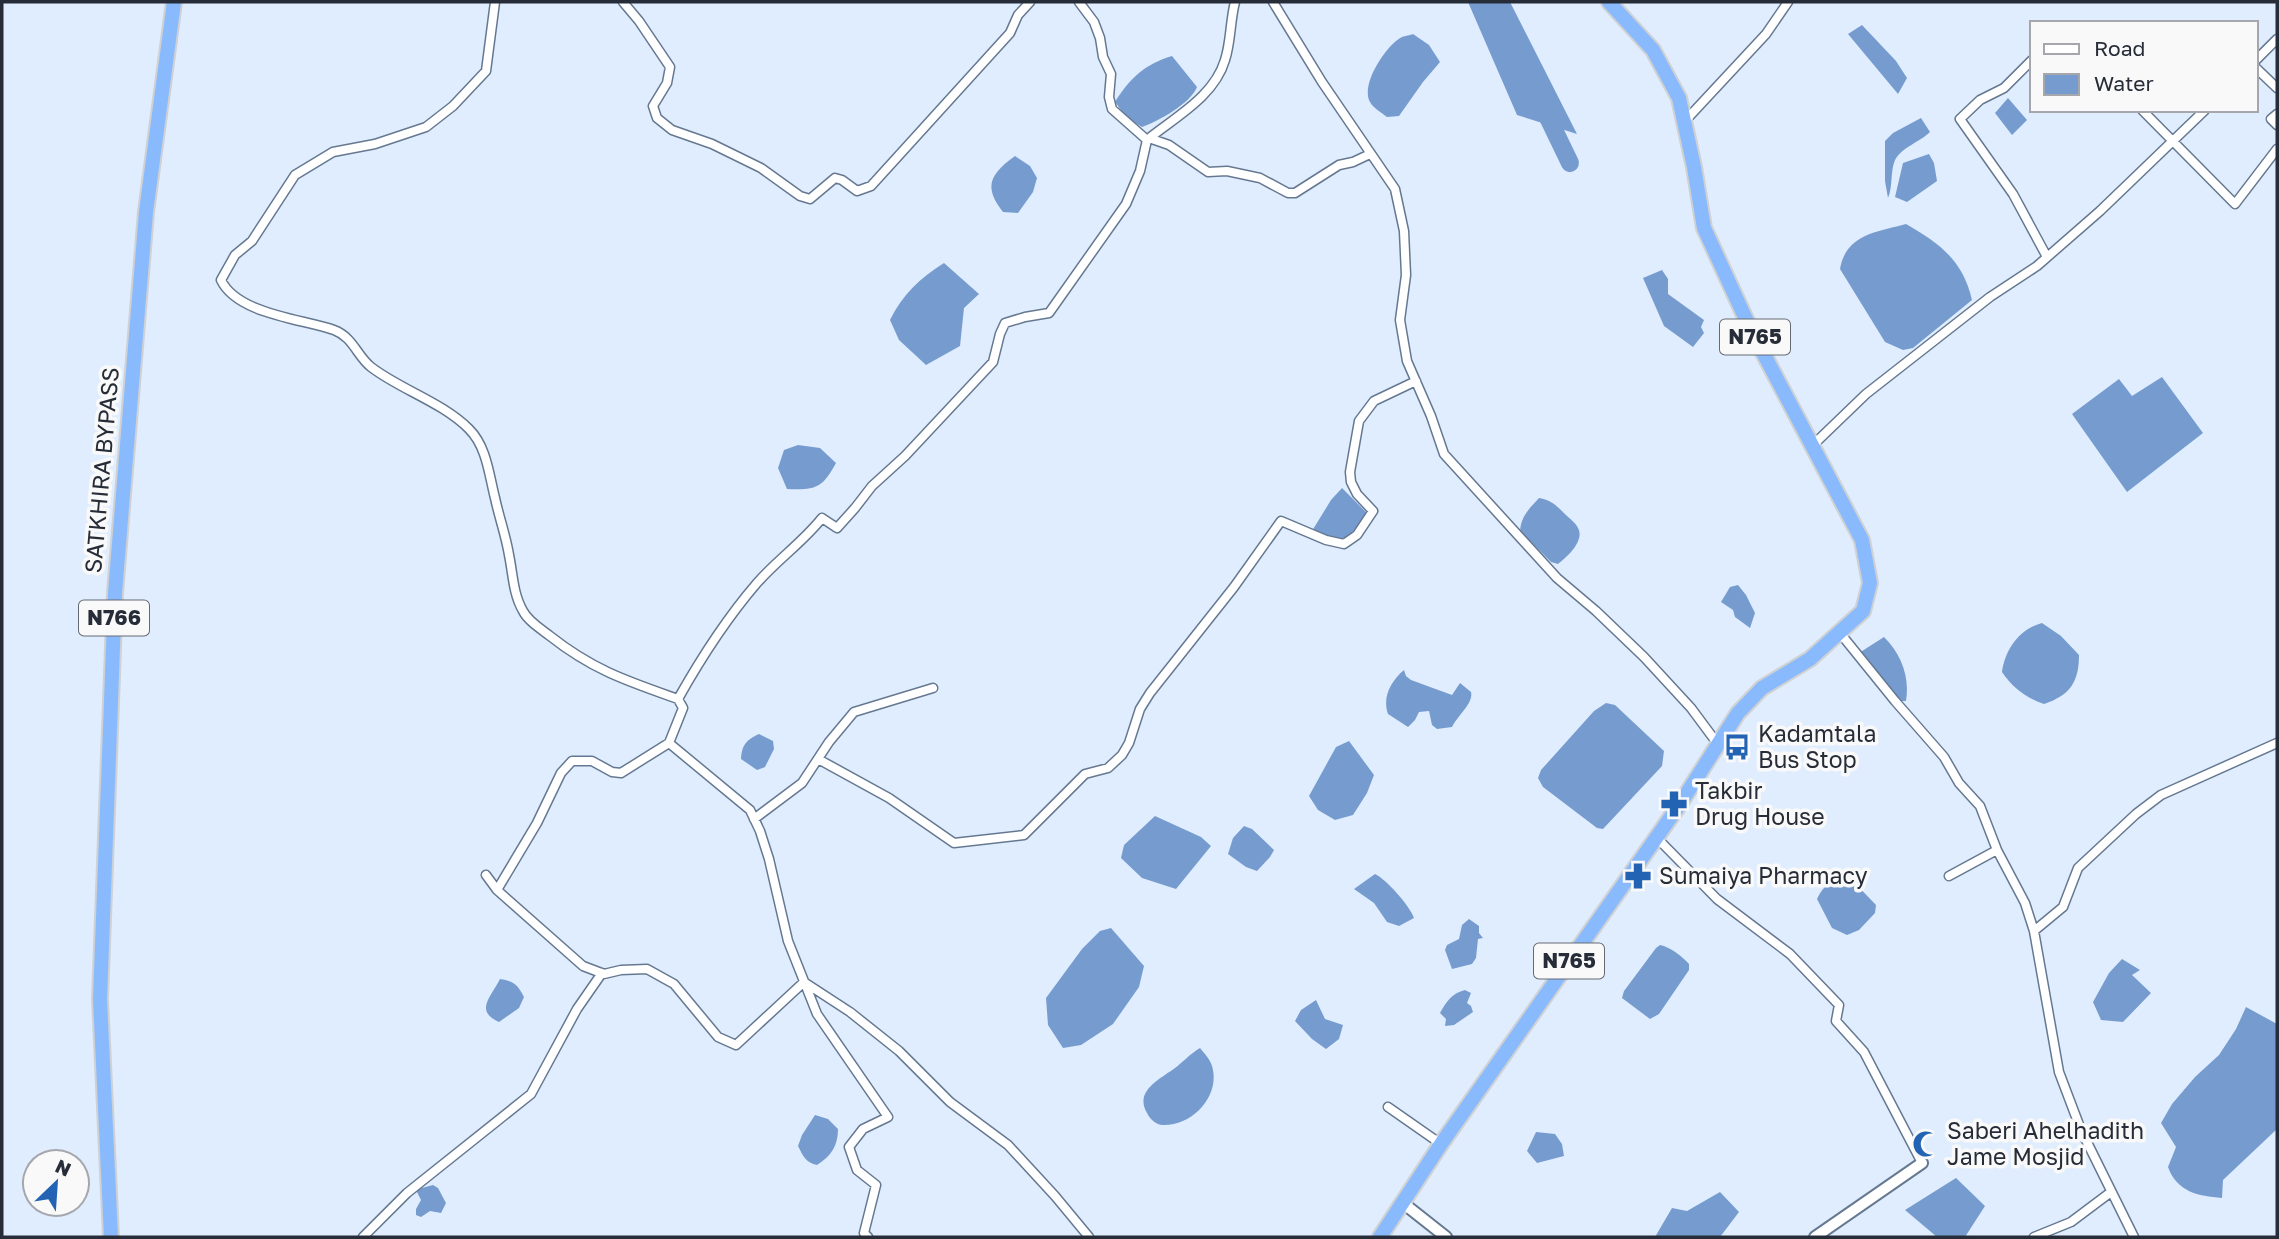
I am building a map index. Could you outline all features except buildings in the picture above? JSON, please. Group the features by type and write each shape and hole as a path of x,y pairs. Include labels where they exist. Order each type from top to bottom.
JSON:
{"highway":[{"name":"SATKHIRA BYPASS","path":"111,1237 100,999 115,593 146,212 174,2"},
{"name":"N765","path":"1380,1237 1441,1143 1680,804 1738,713 1762,688 1810,659 1840,633 1863,611 1868,593 1870,573 1862,540 1750,328 1704,228 1679,98 1653,50 1609,2"}],"street":[{"path":"495,2 486,71 453,106 426,127 375,144 332,152 295,175 252,242 235,255 221,280 226,290 265,312 337,330 357,346 364,361 384,377 428,401 471,430 489,467 509,552 515,592 524,614 587,663 611,675 678,699 683,708 669,743 621,774 592,761 572,761 561,773 537,823 497,890"},
{"path":"623,2 670,67 667,83 653,106 657,118 672,130 712,144 761,169 789,189 810,199 835,178 857,191 871,186 1010,33 1018,15 1030,2"},
{"path":"1079,2 1094,22 1100,38 1103,57 1111,74 1109,97 1112,109 1148,139 1169,145 1208,172 1227,171 1260,178 1295,193 1339,166 1370,154"},
{"path":"678,699 706,649 757,583 822,518 837,528 872,486 905,456 993,362 1005,323 1049,313 1126,204 1140,171 1148,139 1203,97 1220,74 1226,59 1235,2"},
{"path":"1273,2 1322,82 1395,188 1402,220 1406,275 1400,320 1407,361 1444,454 1557,578 1644,657 1691,708 1717,743"},
{"path":"1684,122 1766,34 1788,2"},
{"path":"2258,58 2277,39"},
{"path":"2030,63 2004,88 1980,100 1960,119 2013,194 2047,257"},
{"path":"2258,70 2277,88"},
{"path":"2144,112 2235,204 2277,149"},
{"path":"1812,446 1866,394 1990,297 2047,257 2100,211 2203,112"},
{"path":"2277,114 2271,119 2277,125"},
{"path":"818,759 889,798 954,843 1024,835 1085,774 1108,768 1122,755 1129,743 1140,709 1150,693 1234,587 1281,521 1326,540 1344,544 1357,535 1373,511 1357,494 1351,482 1350,472 1359,421 1374,401 1416,381"},
{"path":"1840,633 1944,757 1959,783 1980,806 1997,850 2025,904 2034,931 2059,1072 2081,1130 2134,1237"},
{"path":"754,819 802,783 854,712 933,688"},
{"path":"669,743 750,810 769,859 788,941 817,1014 888,1117 863,1129 849,1147 857,1170 876,1185 864,1233 868,1237"},
{"path":"2034,931 2063,906 2078,868 2136,814 2161,795 2277,743"},
{"path":"1656,837 1717,899 1790,954 1839,1005 1836,1021 1864,1052 1922,1163 1815,1237"},
{"path":"1949,876 1997,850"},
{"path":"486,875 497,890 583,966 602,973 648,969 674,984 718,1037 736,1045 804,982"},
{"path":"362,1237 407,1194 531,1094 578,1009 602,973"},
{"path":"804,982 850,1012 899,1051 950,1102 1008,1145 1089,1237"},
{"path":"1388,1107 1441,1143"},
{"path":"2034,1237 2071,1222 2111,1192"},
{"path":"1403,1203 1446,1237"}],"water":[{"path":"1468,2 1510,2 1577,134 1517,115"},
{"path":"1862,25 1896,61 1907,78 1898,94 1848,34"},
{"path":"1413,34 1429,45 1440,62 1399,116 1387,117 1370,102 1368,95 1372,76 1389,48 1402,37"},
{"path":"1172,56 1197,87 1181,105 1142,127 1127,118 1115,102 1139,73"},
{"path":"2008,98 2027,120 2012,135 1995,113"},
{"path":"1921,118 1930,132 1895,160 1888,198 1885,181 1885,141 1893,133"},
{"path":"1929,154 1934,163 1937,181 1907,202 1895,197 1903,163"},
{"path":"1015,156 1030,166 1037,178 1033,192 1018,213 1003,212 993,195 992,181 1000,169"},
{"path":"1906,224 1929,238 1956,263 1972,300 1913,348 1903,350 1885,342 1840,269 1843,257 1856,241 1864,236"},
{"path":"944,263 979,294 964,308 960,346 926,365 899,340 890,320 912,288"},
{"path":"1662,270 1668,279 1668,294 1704,320 1701,327 1704,333 1693,347 1664,326 1643,278"},
{"path":"2162,377 2203,433 2127,492 2072,414 2119,379 2132,396"},
{"path":"798,445 820,448 836,463 817,486 787,489 778,468 784,450"},
{"path":"1342,488 1366,512 1365,517 1348,538 1330,540 1312,531 1331,500"},
{"path":"1539,498 1548,500 1557,507 1576,524 1580,533 1574,548 1558,564 1551,562 1520,531 1524,517"},
{"path":"1738,585 1755,613 1750,628 1721,602 1730,587"},
{"path":"2042,623 2061,636 2079,655 2072,686 2061,696 2044,704 2020,692 2002,672 2006,656 2014,642 2026,630"},
{"path":"1884,637 1903,666 1907,683 1906,701 1896,701 1859,653"},
{"path":"1404,670 1411,680 1452,695 1460,683 1471,692 1468,705 1452,727 1437,729 1432,725 1429,711 1419,712 1408,727 1388,714 1386,702 1389,690"},
{"path":"1606,703 1615,705 1664,751 1662,766 1603,829 1597,828 1543,787 1538,778 1541,770 1594,711"},
{"path":"759,734 773,741 774,749 765,767 757,770 741,759 746,744"},
{"path":"1349,741 1374,775 1367,793 1353,815 1335,820 1318,810 1309,796 1336,747"},
{"path":"1155,816 1201,837 1211,846 1176,889 1142,878 1121,858 1124,845"},
{"path":"1244,826 1252,829 1274,850 1257,871 1246,867 1228,854 1233,838"},
{"path":"1375,874 1397,893 1414,918 1399,926 1387,922 1374,903 1354,889"},
{"path":"1850,878 1876,905 1875,913 1859,930 1847,935 1832,928 1817,899 1830,883"},
{"path":"1469,919 1479,926 1479,933 1483,938 1478,939 1476,958 1472,964 1452,969 1445,950 1447,945 1459,939 1462,925"},
{"path":"1111,928 1144,966 1139,987 1113,1024 1081,1045 1063,1048 1048,1025 1046,998 1082,949 1100,931"},
{"path":"1660,945 1683,958 1689,964 1689,970 1659,1014 1650,1019 1622,998 1624,991"},
{"path":"2122,959 2140,970 2132,975 2151,993 2123,1022 2101,1020 2093,1002 2109,973"},
{"path":"500,979 515,984 524,997 519,1008 499,1022 491,1018 486,1008"},
{"path":"1465,990 1471,993 1467,1003 1473,1012 1454,1025 1445,1026 1446,1019 1440,1013 1450,998"},
{"path":"1316,1000 1325,1019 1343,1025 1339,1039 1326,1049 1295,1021 1301,1010"},
{"path":"2246,1007 2277,1024 2277,1129 2223,1180 2222,1198 2205,1196 2189,1191 2172,1175 2168,1167 2176,1147 2161,1123 2172,1104 2195,1077 2219,1055"},
{"path":"1200,1048 1212,1066 1214,1077 1208,1098 1202,1107 1185,1120 1174,1124 1156,1123 1148,1115 1144,1105 1146,1092 1156,1081"},
{"path":"815,1115 828,1119 838,1129 833,1150 817,1165 807,1161 798,1146"},
{"path":"1536,1132 1555,1134 1562,1144 1564,1156 1537,1163 1527,1151"},
{"path":"1956,1178 1985,1206 1965,1237 1937,1237 1905,1210"},
{"path":"433,1185 438,1188 446,1203 441,1213 430,1211 421,1217 416,1215 421,1200 418,1189"},
{"path":"1720,1192 1739,1212 1720,1237 1655,1237 1672,1208 1687,1211"}],"waterway":[{"path":"1542,105 1570,163"}],"place":[{"name":"Kadamtala Bus Stop","path":"1737,747"},
{"name":"Takbir Drug House","path":"1674,804"},
{"name":"Sumaiya Pharmacy","path":"1638,876"},
{"name":"Saberi Ahelhadith Jame Mosjid","path":"1926,1144"}]}
